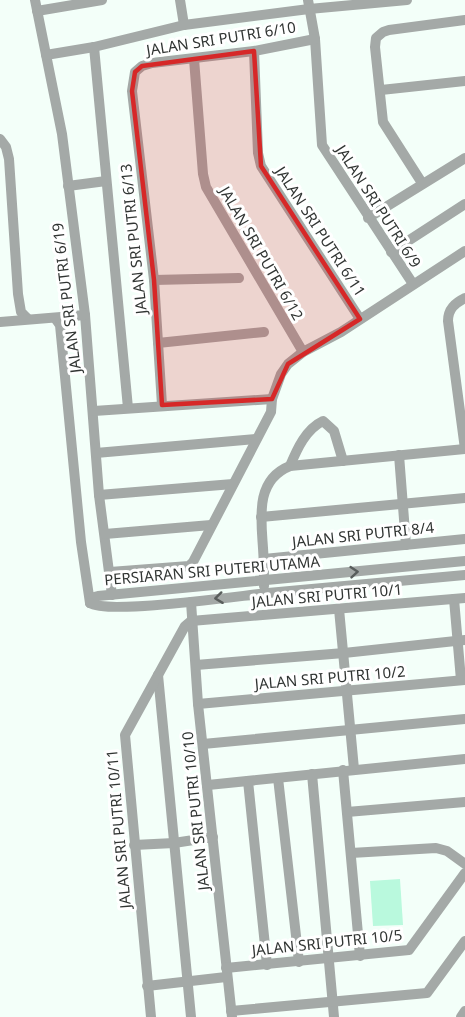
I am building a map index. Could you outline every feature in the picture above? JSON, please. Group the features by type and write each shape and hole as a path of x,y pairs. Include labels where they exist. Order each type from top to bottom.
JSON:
{"street":[{"path":"36,5 102,0"},
{"path":"180,0 184,25"},
{"path":"46,55 94,47 184,25 309,4 407,0"},
{"name":"JALAN SRI PUTRI 6/9","path":"309,4 315,39 322,145 413,284"},
{"name":"JALAN SRI PUTRI 6/19","path":"36,5 62,134 85,315 99,495 112,595"},
{"path":"422,183 383,122 376,38 379,34 389,30 465,20"},
{"name":"JALAN SRI PUTRI 6/10","path":"135,72 142,66 254,51 315,39"},
{"path":"94,47 128,408"},
{"name":"JALAN SRI PUTRI 6/11","path":"254,51 258,153 261,166 360,320"},
{"name":"JALAN SRI PUTRI 6/12","path":"194,59 206,187 303,352"},
{"name":"JALAN SRI PUTRI 6/13","path":"135,72 132,91 154,280 162,405"},
{"path":"381,90 465,81"},
{"path":"0,140 6,147 9,159 18,294 21,312 28,319"},
{"path":"368,218 465,158"},
{"path":"68,186 106,181"},
{"path":"391,252 465,204"},
{"path":"110,572 189,566 271,412 272,399 284,368 303,352 360,320 465,252"},
{"path":"154,280 239,278"},
{"path":"264,593 261,499 269,483 283,469 290,466 465,449 448,313 465,297"},
{"path":"0,322 85,315"},
{"path":"55,318 60,325 81,542 90,603"},
{"path":"158,343 264,332"},
{"path":"94,411 272,399"},
{"path":"290,466 305,438 315,426 323,421 334,431 343,461"},
{"path":"96,453 256,439"},
{"path":"399,455 406,545"},
{"path":"99,495 233,484"},
{"path":"261,518 465,498"},
{"path":"105,534 212,525"},
{"name":"JALAN SRI PUTRI 8/4","path":"264,559 465,539"},
{"name":"PERSIARAN SRI PUTERI UTAMA","path":"465,561 94,597 90,603 106,607 190,602 465,575"},
{"path":"459,598 463,680"},
{"name":"JALAN SRI PUTRI 10/1","path":"191,621 459,598"},
{"name":"JALAN SRI PUTRI 10/10","path":"190,602 198,704 231,1014"},
{"path":"339,609 351,730 347,812 360,956"},
{"name":"JALAN SRI PUTRI 10/11","path":"151,1017 125,735 185,626 191,621"},
{"path":"196,666 461,640"},
{"path":"158,675 191,1017"},
{"name":"JALAN SRI PUTRI 10/2","path":"198,704 463,680"},
{"path":"203,744 465,720"},
{"path":"208,785 465,759"},
{"path":"312,774 334,1017"},
{"path":"278,778 299,962"},
{"path":"249,781 267,965"},
{"path":"347,812 465,802"},
{"path":"134,845 174,843 213,837"},
{"path":"351,853 436,848 447,851 465,864"},
{"name":"JALAN SRI PUTRI 10/5","path":"147,987 188,982 267,965 409,950 465,873"},
{"path":"231,1014 426,993 465,941"},
{"path":"461,1017 465,1011"}],"highlighted area":[{"path":"254,51 261,166 360,319 288,364 272,399 162,405 154,280 132,91 135,72 142,66"}],"green space":[{"path":"400,879 403,925 373,926 370,881"}]}
